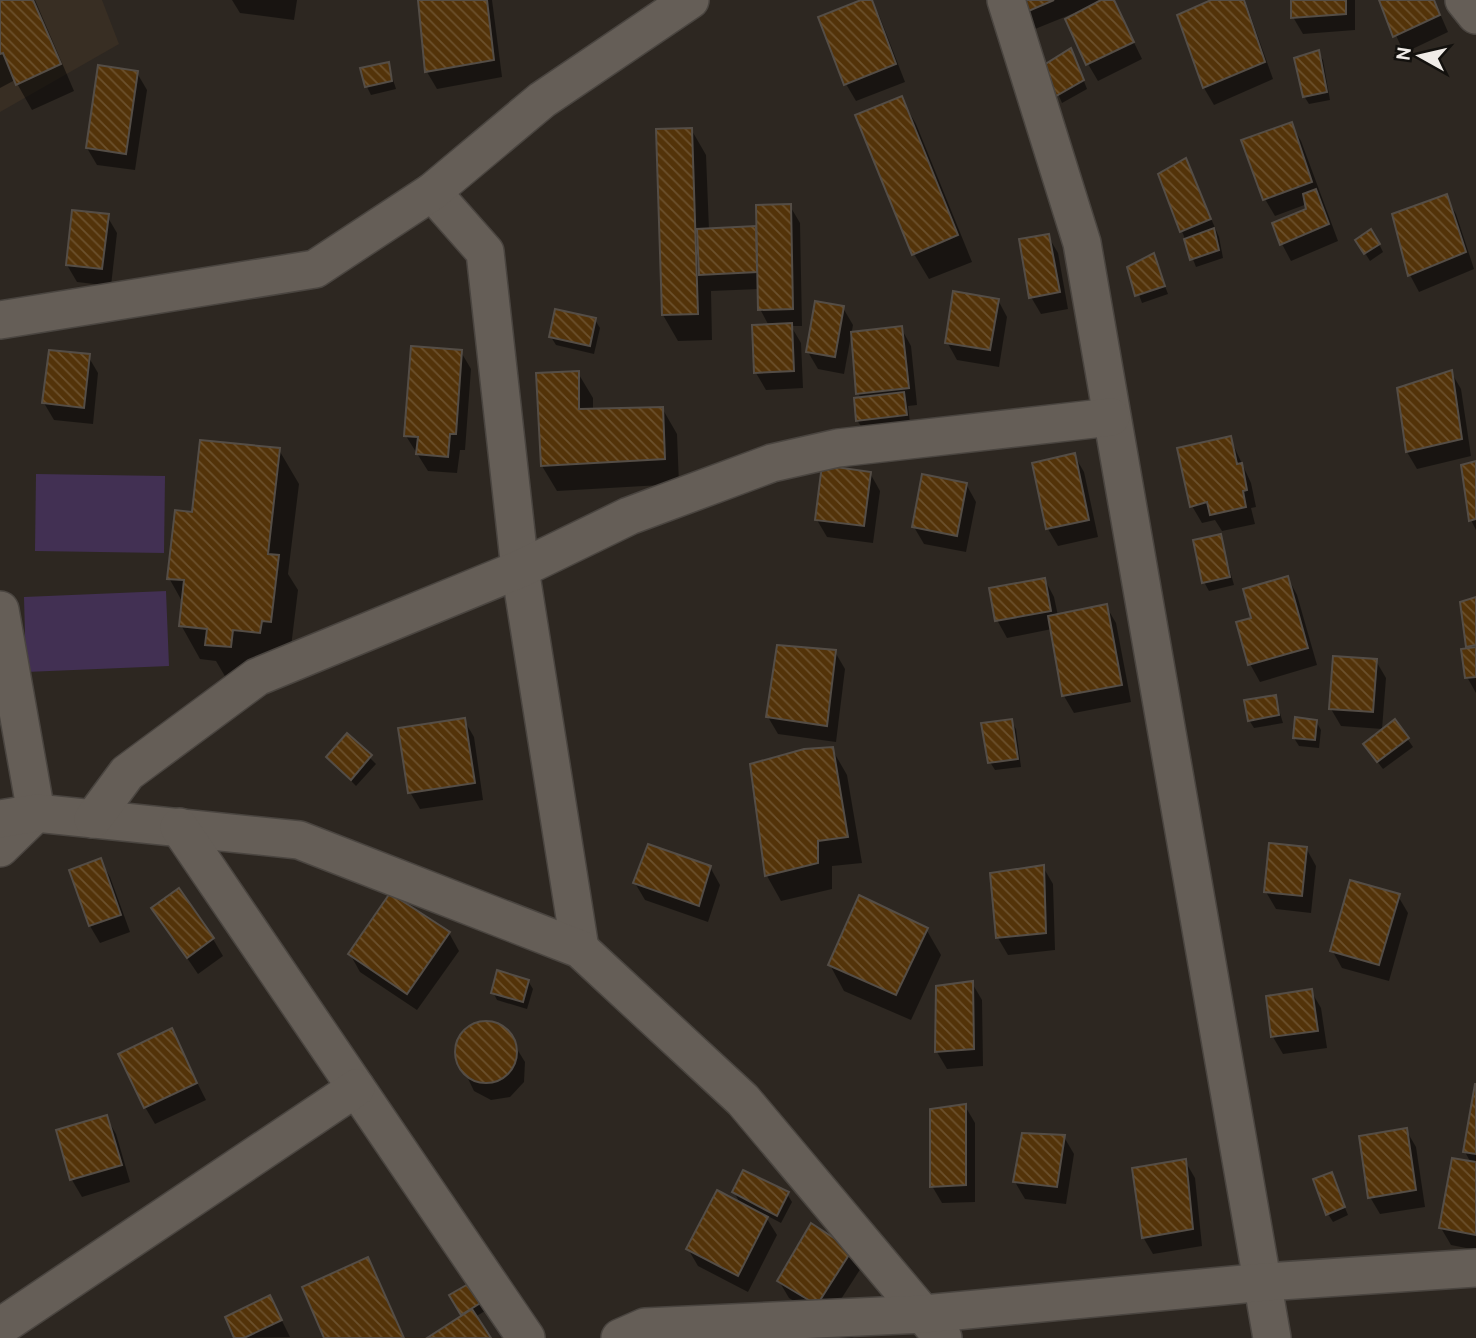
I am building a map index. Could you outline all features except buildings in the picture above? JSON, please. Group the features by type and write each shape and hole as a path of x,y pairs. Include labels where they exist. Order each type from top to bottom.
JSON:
{"street":[{"path":"0,320 315,270 432,192 542,100 690,0"},
{"path":"1006,0 1082,243 1265,1282 1272,1338"},
{"path":"1464,0 1476,15"},
{"path":"432,192 485,252 520,569 580,949"},
{"path":"93,819 127,772 257,677 520,569 629,516 772,463 838,448 1111,417"},
{"path":"0,610 36,813"},
{"path":"0,819 36,813 299,840 580,949 743,1100 933,1326"},
{"path":"0,848 36,813"},
{"path":"179,827 526,1338"},
{"path":"0,1327 356,1088"},
{"path":"620,1338 645,1327 933,1326 1265,1282 1476,1268"}],"shaded area":[{"path":"0,0 102,0 119,44 0,112"},
{"path":"36,474 165,476 164,553 35,551"},
{"path":"166,591 169,666 26,672 24,597"}]}
